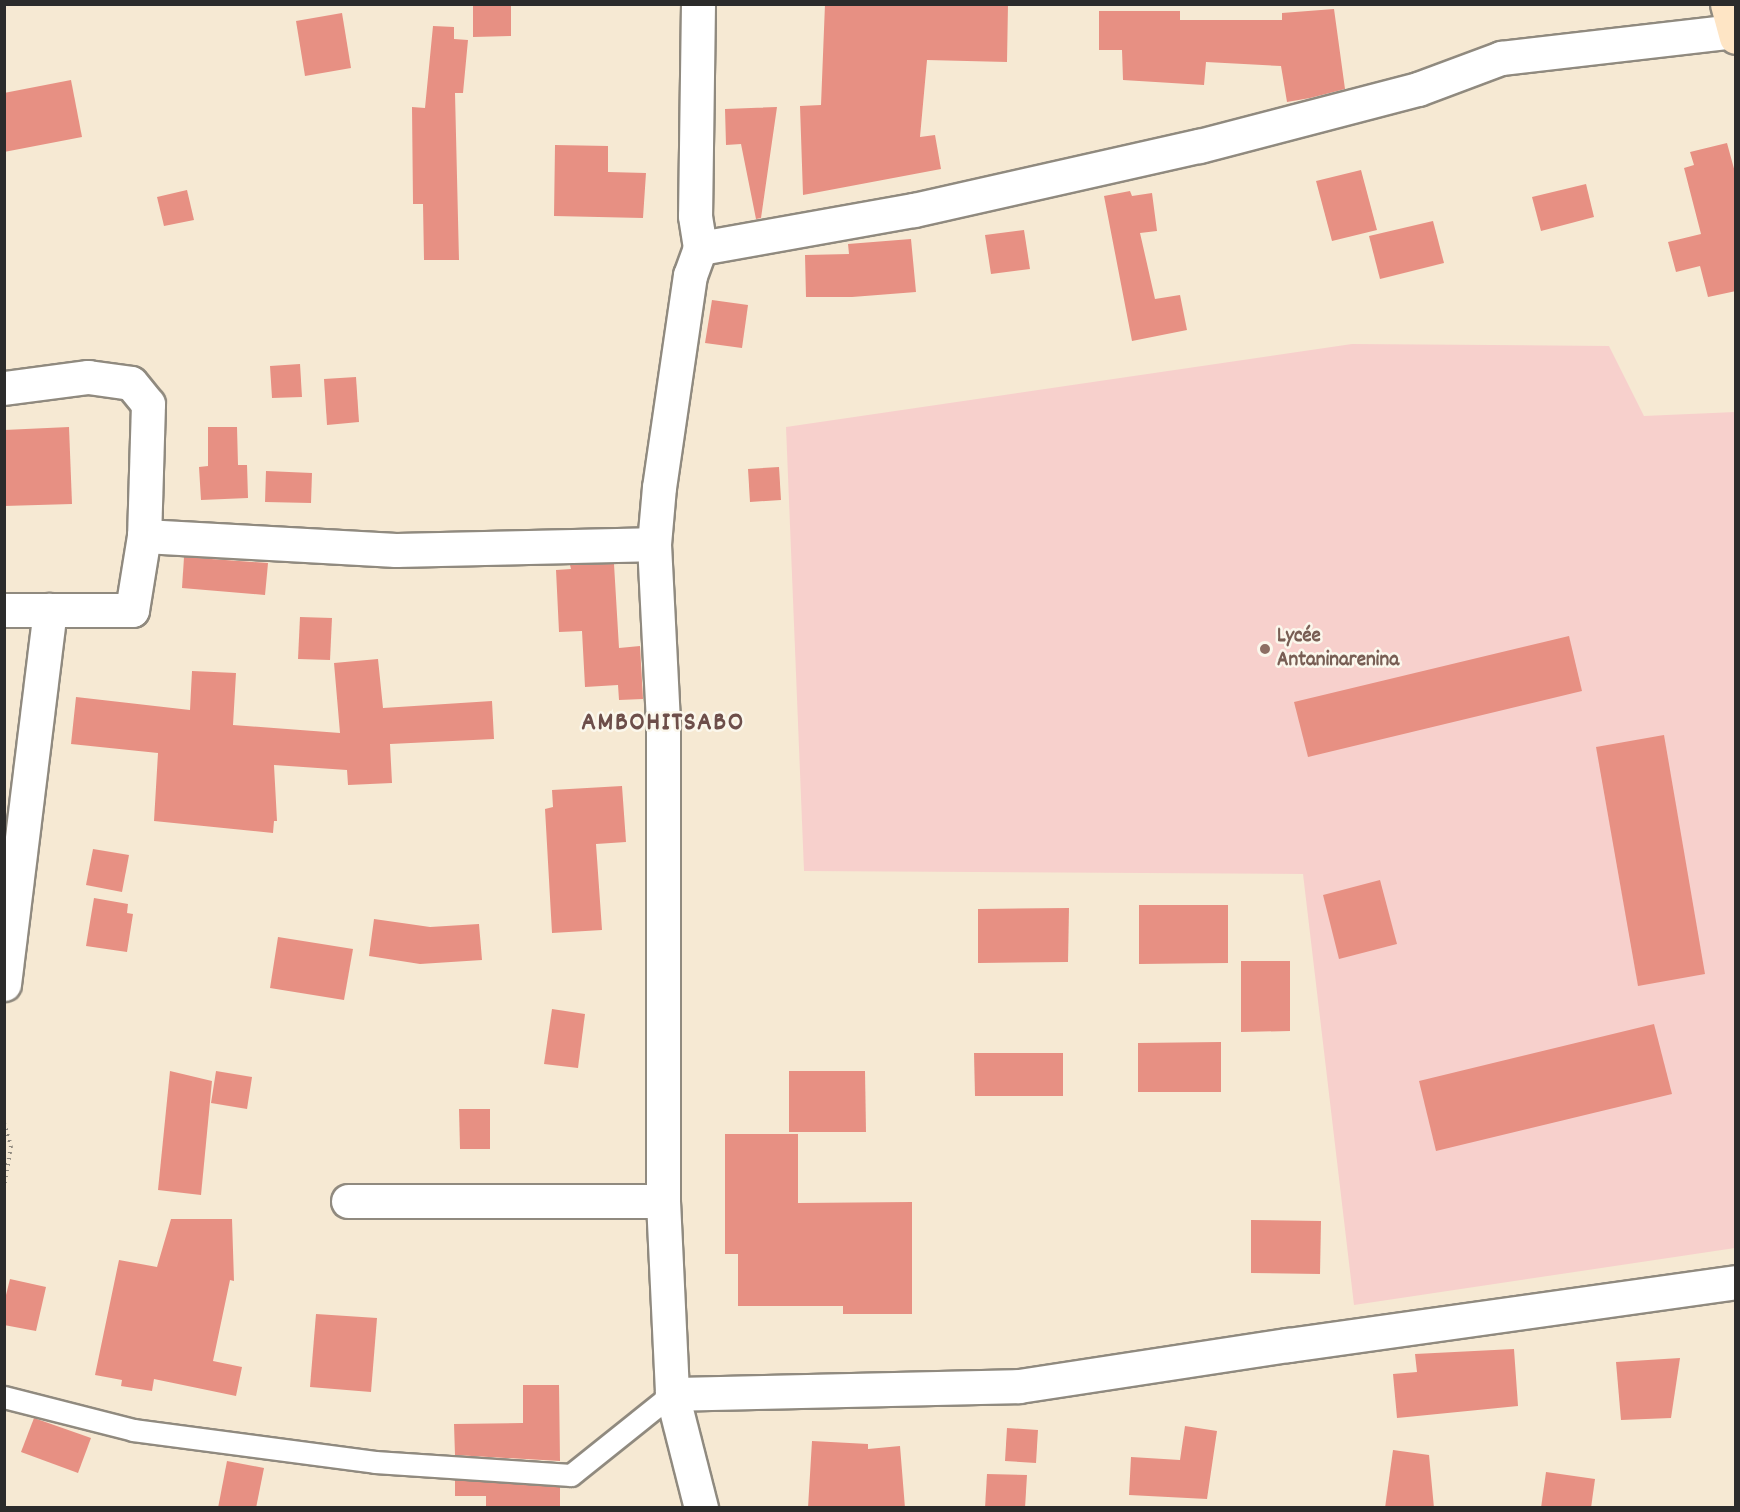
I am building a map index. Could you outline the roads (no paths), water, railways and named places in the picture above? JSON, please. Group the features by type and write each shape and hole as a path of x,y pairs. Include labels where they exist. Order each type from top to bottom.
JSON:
{"street":[{"path":"698,4 695,216 700,248 690,275 659,487 654,544 663,724 663,1201 672,1394 701,1508"},
{"path":"700,248 914,210 1200,146 1418,89 1501,58 1732,24"},
{"path":"4,388 88,377 131,383 148,404 144,536 132,610 4,610"},
{"path":"144,536 396,550 654,544"},
{"path":"4,984 50,610"},
{"path":"348,1201 663,1201"},
{"path":"672,1394 1019,1386 1288,1345 1736,1282"}],"lane":[{"path":"4,1398 133,1430 375,1462 571,1475 672,1394"}],"place":[{"name":"Lycée Antaninarenina","path":"1265,649"}],"district":[{"name":"AMBOHITSABO","path":"663,724"}]}
